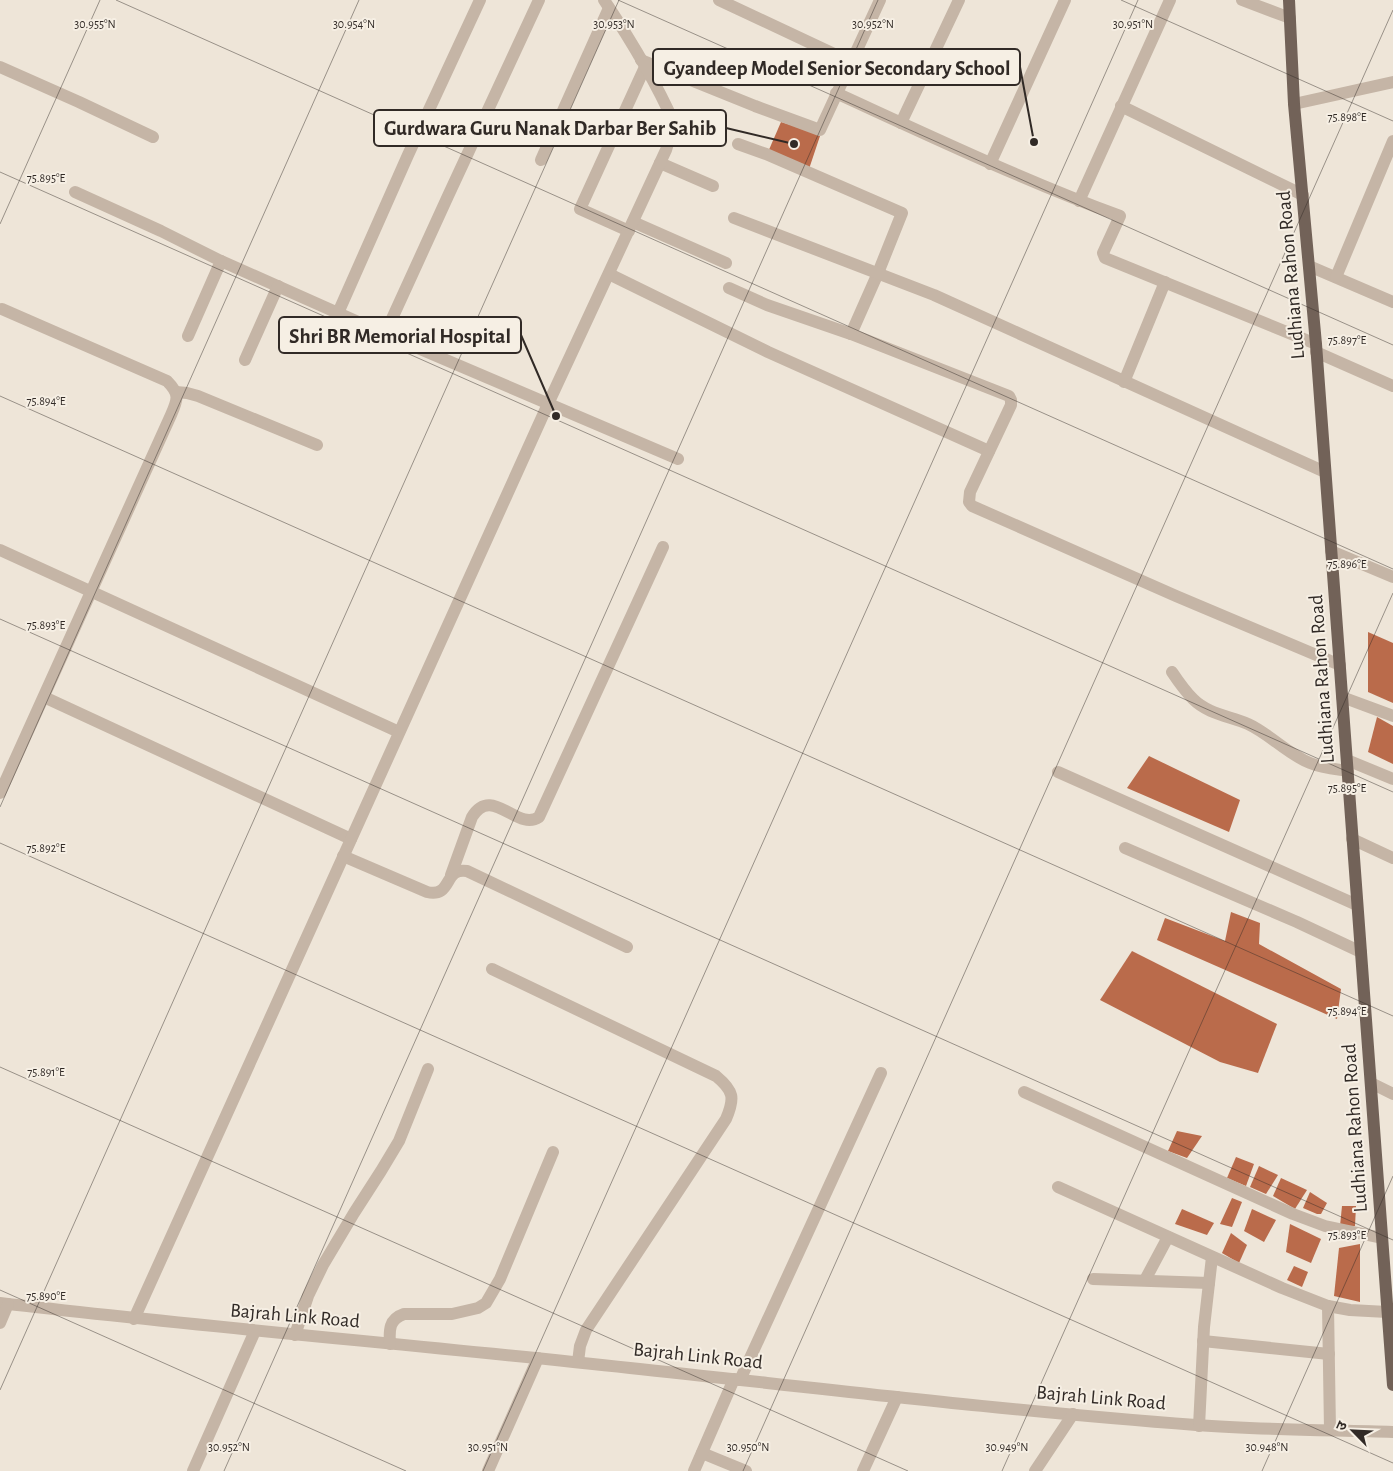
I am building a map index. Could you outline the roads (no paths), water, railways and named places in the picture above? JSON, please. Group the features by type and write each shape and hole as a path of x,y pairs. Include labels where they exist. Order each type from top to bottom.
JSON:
{"main road":[{"name":"Ludhiana Rahon Road","path":"1289,0 1294,104 1316,348 1392,1351 1393,1385"}],"street":[{"path":"338,313 408,155 480,0"},
{"path":"385,334 538,0"},
{"path":"719,0 851,62"},
{"path":"901,123 959,0"},
{"path":"990,164 1065,0"},
{"path":"1079,201 1170,0"},
{"path":"1242,0 1290,18"},
{"path":"643,64 820,130 851,62 875,2"},
{"path":"134,1319 342,856 666,150 674,123 664,101 607,4"},
{"path":"541,160 607,4"},
{"path":"643,64 580,209 631,226 726,263"},
{"path":"0,67 153,137"},
{"path":"1294,104 1393,82"},
{"path":"836,93 990,164 1120,216 1103,252 1105,258 1316,348 1393,386"},
{"path":"1121,106 1303,195"},
{"path":"1336,277 1393,141"},
{"path":"738,144 766,154 902,213 851,334"},
{"path":"660,163 713,186"},
{"path":"75,192 385,334 678,459"},
{"path":"734,218 934,295 1325,472"},
{"path":"188,336 221,260"},
{"path":"1309,266 1393,302"},
{"path":"608,274 768,352 989,451"},
{"path":"1124,382 1165,282"},
{"path":"245,360 278,286"},
{"path":"729,288 1009,396 1011,405 970,492 969,502 972,506 1176,596 1340,665"},
{"path":"0,793 174,409 177,396 167,381 2,309"},
{"path":"176,392 198,396 317,445"},
{"path":"342,856 433,894 443,890 452,875 472,817 481,806 493,806 523,819 535,820 539,817 663,547"},
{"path":"0,550 399,732"},
{"path":"1331,551 1393,578"},
{"path":"1172,672 1192,699 1204,708 1250,725 1310,763 1329,768 1347,765 1393,779"},
{"path":"44,697 351,839"},
{"path":"1342,697 1393,716"},
{"path":"1058,772 1357,904"},
{"path":"1352,839 1393,858"},
{"path":"1125,848 1361,952"},
{"path":"452,875 461,870 473,874 627,947"},
{"path":"492,969 716,1076 727,1084 732,1096 732,1105 726,1119 586,1330 580,1346 578,1362"},
{"path":"295,1335 308,1296 323,1265 399,1141 428,1069"},
{"path":"694,1471 881,1073"},
{"path":"1371,1083 1393,1094"},
{"path":"1024,1092 1293,1214 1325,1226 1382,1238"},
{"path":"390,1344 391,1326 397,1316 404,1314 452,1314 478,1308 486,1303 500,1279 553,1152"},
{"path":"1058,1187 1282,1288 1328,1306 1350,1310 1388,1312"},
{"path":"1145,1280 1168,1237"},
{"path":"1199,1426 1212,1257"},
{"path":"1093,1279 1209,1283"},
{"path":"0,1322 4,1303"},
{"name":"Bajrah Link Road","path":"4,1303 134,1319 578,1362 897,1397 1199,1426 1393,1432"},
{"path":"1328,1306 1330,1430"},
{"path":"193,1471 255,1331"},
{"path":"1204,1342 1329,1354"},
{"path":"488,1471 538,1358"},
{"path":"863,1471 897,1397"},
{"path":"1035,1471 1073,1414"},
{"path":"702,1453 746,1471"}],"place":[{"name":"Gyandeep Model Senior Secondary School","path":"1034,142"},
{"name":"Gurdwara Guru Nanak Darbar Ber Sahib","path":"794,144"},
{"name":"Shri BR Memorial Hospital","path":"556,416"}]}
